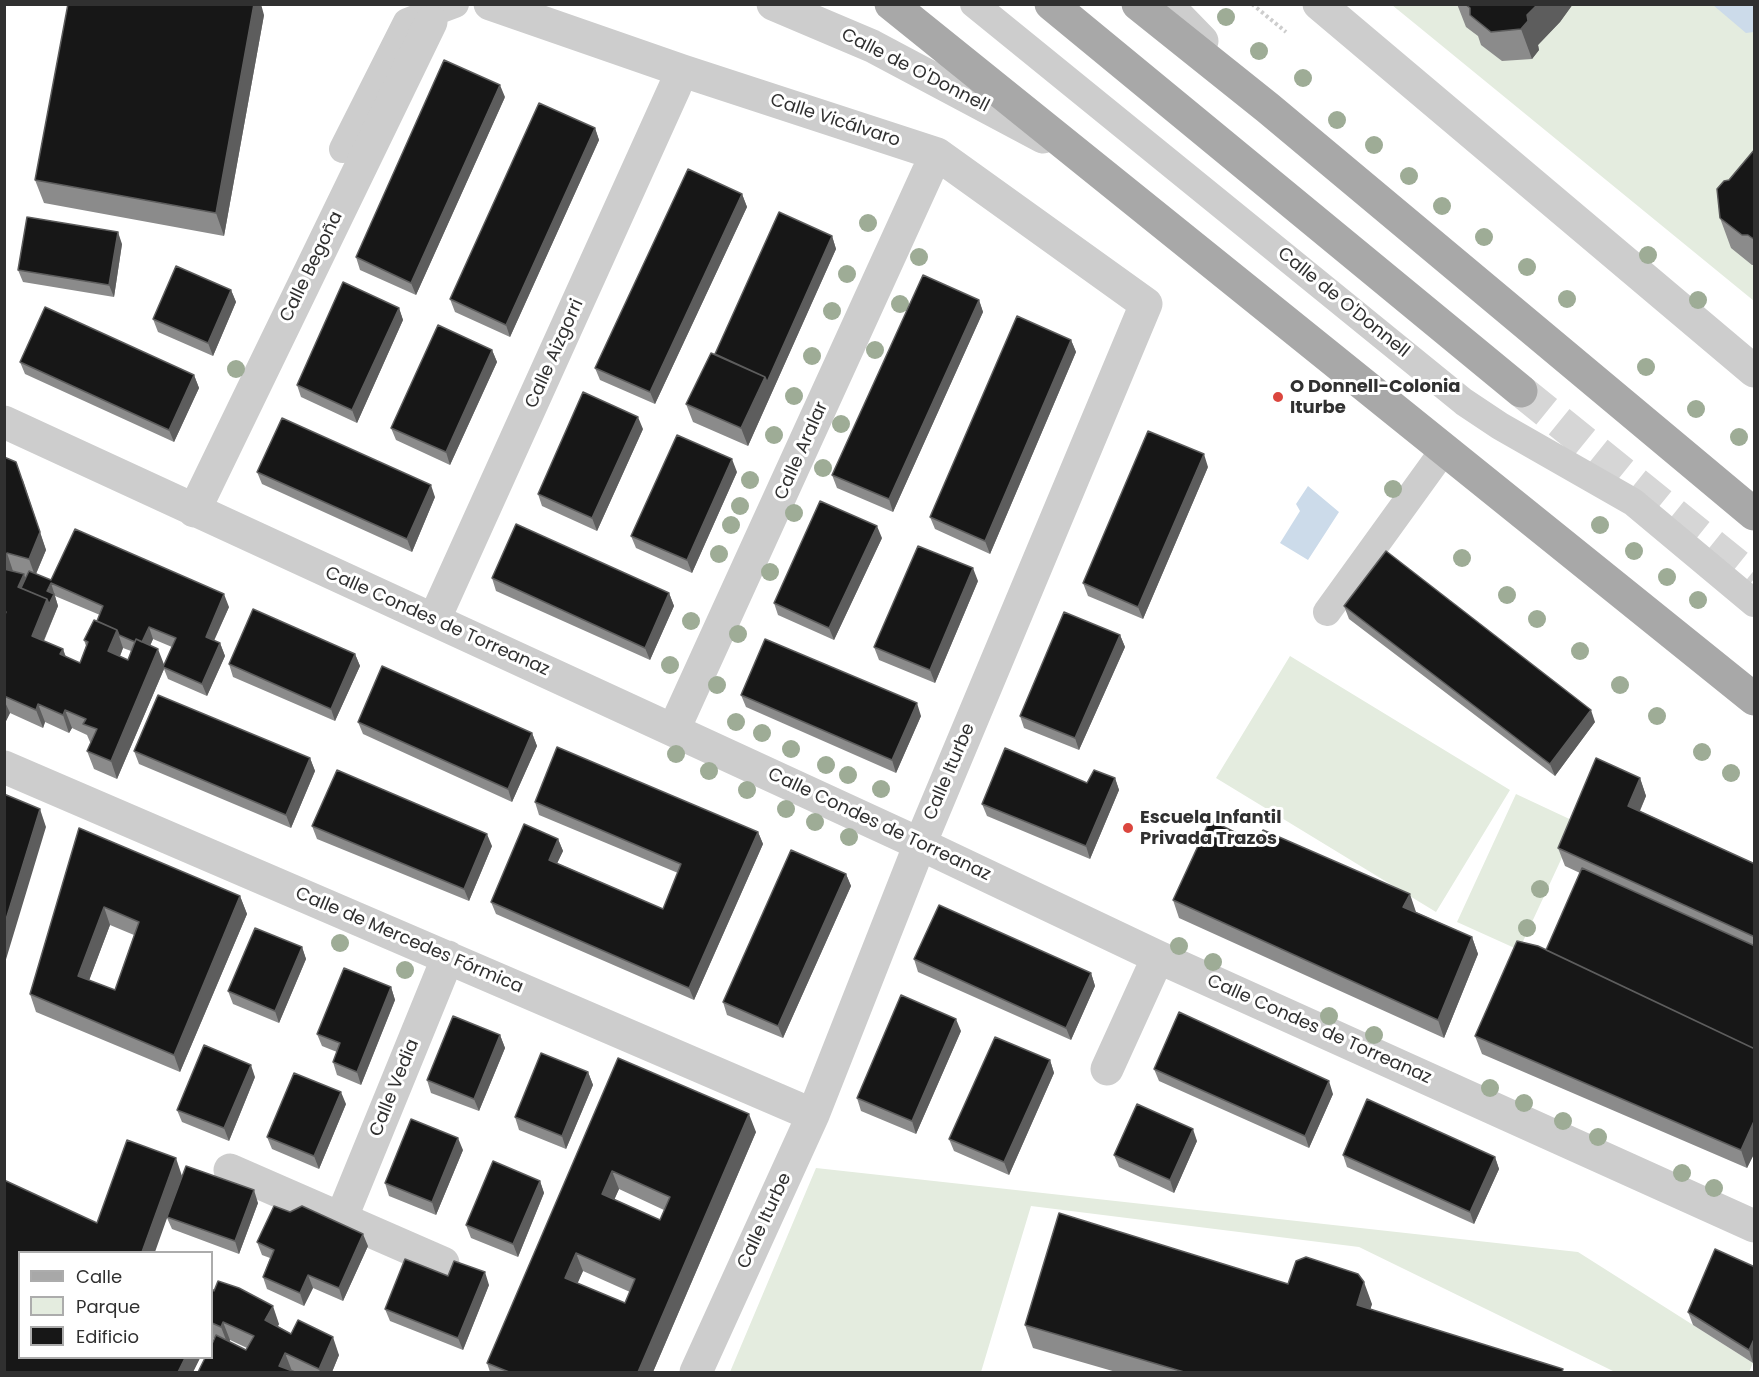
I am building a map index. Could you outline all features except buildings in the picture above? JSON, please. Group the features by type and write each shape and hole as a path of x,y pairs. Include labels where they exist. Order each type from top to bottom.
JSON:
{"main road":[{"name":"Calle de O'Donnell","path":"891,4 1755,699"},
{"path":"1051,4 1521,391"},
{"path":"1138,4 1268,108 1748,506"}],"street":[{"name":"Calle Vicálvaro","path":"490,4 683,71 937,154 1146,304"},
{"name":"Calle de O'Donnell","path":"772,4 872,46 1087,160"},
{"path":"1166,4 1268,108"},
{"path":"1319,4 1755,372"},
{"name":"Calle Begoña","path":"194,511 443,13"},
{"name":"Calle Aizgorri","path":"434,620 675,87"},
{"name":"Calle Aralar","path":"674,729 928,172"},
{"name":"Calle Iturbe","path":"696,1372 813,1115 920,844 1146,304"},
{"name":"Calle Condes de Torreanaz","path":"4,422 674,729 1158,957 1755,1226"},
{"name":"Calle de Mercedes Fórmica","path":"4,767 813,1115"},
{"name":"Calle Vedia","path":"341,1219 448,957"},
{"path":"1107,1069 1158,957"},
{"path":"230,1170 443,1263"}],"lane":[{"name":"Calle de O'Donnell","path":"974,4 1464,402 1500,426 1633,502 1755,603"},
{"path":"343,149 407,22 443,13"},
{"path":"1327,612 1444,450"}],"green space":[{"path":"1392,5 1754,5 1754,301 1419,27"},
{"path":"1290,656 1510,790 1436,912 1216,778"},
{"path":"1516,794 1578,823 1519,950 1457,922"},
{"path":"816,1168 1578,1252 1753,1363 1749,1372 1615,1372 1359,1247 1031,1206 981,1372 730,1372"}],"water":[{"path":"1713,5 1754,5 1754,32 1746,33"},
{"path":"1308,486 1339,512 1308,560 1280,543 1300,511 1296,504"}],"tunnel":[{"path":"1521,391 1754,579"}],"place":[{"name":"O Donnell-Colonia Iturbe","path":"1278,397"},
{"name":"Escuela Infantil Privada Trazos","path":"1128,828"}]}
